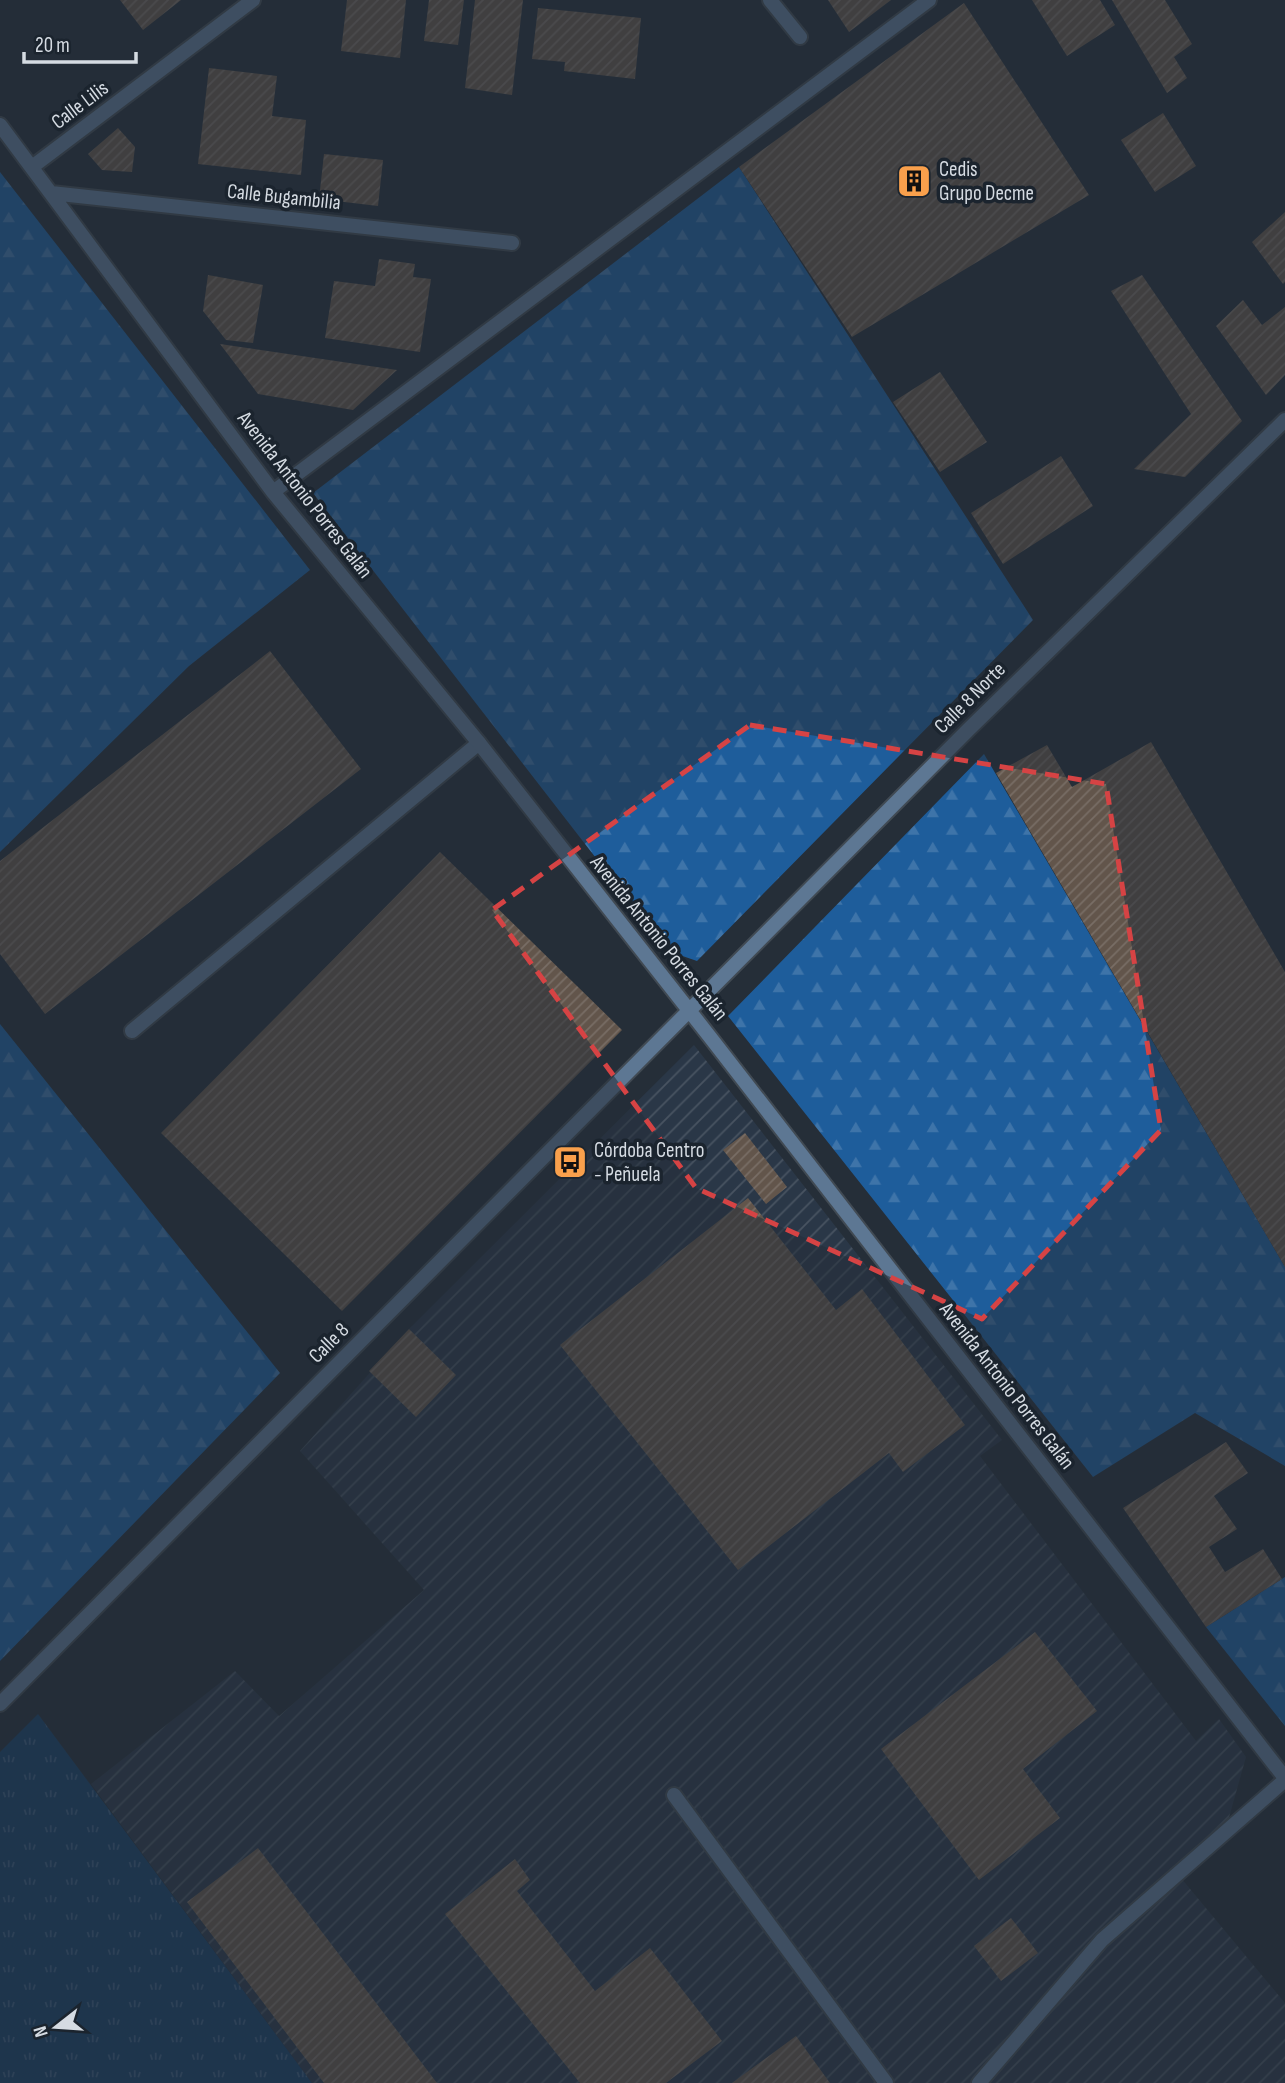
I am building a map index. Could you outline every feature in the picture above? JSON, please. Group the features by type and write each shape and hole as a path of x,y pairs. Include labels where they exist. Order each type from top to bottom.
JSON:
{"street":[{"name":"Calle Lilis","path":"32,167 253,0"},
{"path":"770,0 800,37"},
{"path":"273,492 929,0"},
{"name":"Avenida Antonio Porres Galán","path":"0,125 273,492 479,743 1285,1779"},
{"name":"Calle Bugambilia","path":"51,193 512,243"},
{"name":"Calle 8 Norte","path":"689,1011 969,729 1285,420"},
{"path":"132,1031 479,743"},
{"name":"Calle 8","path":"0,1704 689,1011"},
{"path":"980,2083 1102,1940 1285,1779"},
{"path":"674,1795 886,2083"}],"highlighted area":[{"path":"750,725 1106,784 1161,1130 982,1319 696,1188 492,910"}],"shaded area":[{"path":"694,1045 1002,1440 980,1456 1196,1741 1219,1719 1246,1757 1228,1821 1209,1846 1176,1872 1285,2003 1285,2083 312,2083 91,1784 235,1671 279,1716 424,1590 300,1451 409,1329"}],"green space":[{"path":"739,167 1033,620 697,961 668,951 313,493"},
{"path":"0,172 310,570 189,666 0,852"},
{"path":"984,754 1285,1267 1285,1466 1195,1413 1093,1477 728,1016"},
{"path":"0,1024 280,1373 0,1661"},
{"path":"1285,1577 1285,1726 1206,1627"},
{"path":"38,1714 312,2083 0,2083 0,1752"}],"building":[{"path":"120,0 181,0 143,30"},
{"path":"347,0 406,0 400,58 341,51"},
{"path":"429,0 464,0 458,45 424,41"},
{"path":"475,0 523,0 512,95 465,88"},
{"path":"828,0 891,0 849,32"},
{"path":"1032,0 1100,0 1115,25 1067,56"},
{"path":"1112,0 1165,0 1192,44 1174,57 1187,78 1167,93"},
{"name":"Cedis Grupo Decme","path":"964,3 1089,195 852,337 739,167"},
{"path":"538,8 641,18 635,79 564,71 565,62 532,59"},
{"path":"209,68 277,76 272,116 306,120 301,175 198,164"},
{"path":"1163,113 1196,166 1155,192 1121,140"},
{"path":"118,128 135,147 132,172 102,170 88,154"},
{"path":"324,154 383,160 378,206 319,199"},
{"path":"1285,212 1285,282 1283,284 1252,242"},
{"path":"379,259 415,264 413,277 431,279 420,352 325,338 334,281 375,286"},
{"path":"208,275 263,285 253,343 226,340 203,311"},
{"path":"1142,275 1242,421 1185,477 1134,469 1191,414 1111,291"},
{"path":"1243,300 1262,325 1285,307 1285,375 1266,395 1216,326"},
{"path":"220,344 397,370 353,410 258,394"},
{"path":"940,372 987,442 940,472 893,402"},
{"path":"1061,456 1093,506 1003,564 971,513"},
{"path":"270,651 361,769 45,1014 0,954 0,861"},
{"path":"1151,742 1285,972 1285,1267 996,773 1047,745 1072,787"},
{"path":"440,852 622,1030 342,1311 161,1133"},
{"path":"745,1133 787,1187 766,1204 723,1150"},
{"path":"748,1198 836,1310 862,1289 965,1425 903,1472 889,1453 738,1570 560,1345"},
{"path":"409,1329 456,1375 416,1417 369,1371"},
{"path":"1226,1442 1248,1473 1214,1496 1237,1529 1209,1547 1225,1572 1263,1549 1282,1579 1206,1627 1123,1508"},
{"path":"1035,1632 1097,1711 1023,1769 1060,1818 979,1880 881,1749"},
{"path":"258,1848 437,2083 324,2083 187,1902"},
{"path":"515,1859 530,1880 517,1891 595,1991 650,1948 722,2041 666,2083 580,2083 445,1914"},
{"path":"1011,1918 1038,1953 1001,1981 974,1946"},
{"path":"796,2036 830,2083 732,2083"}],"place":[{"name":"Cedis Grupo Decme","path":"914,181"},
{"name":"Córdoba Centro - Peñuela","path":"570,1162"}]}
